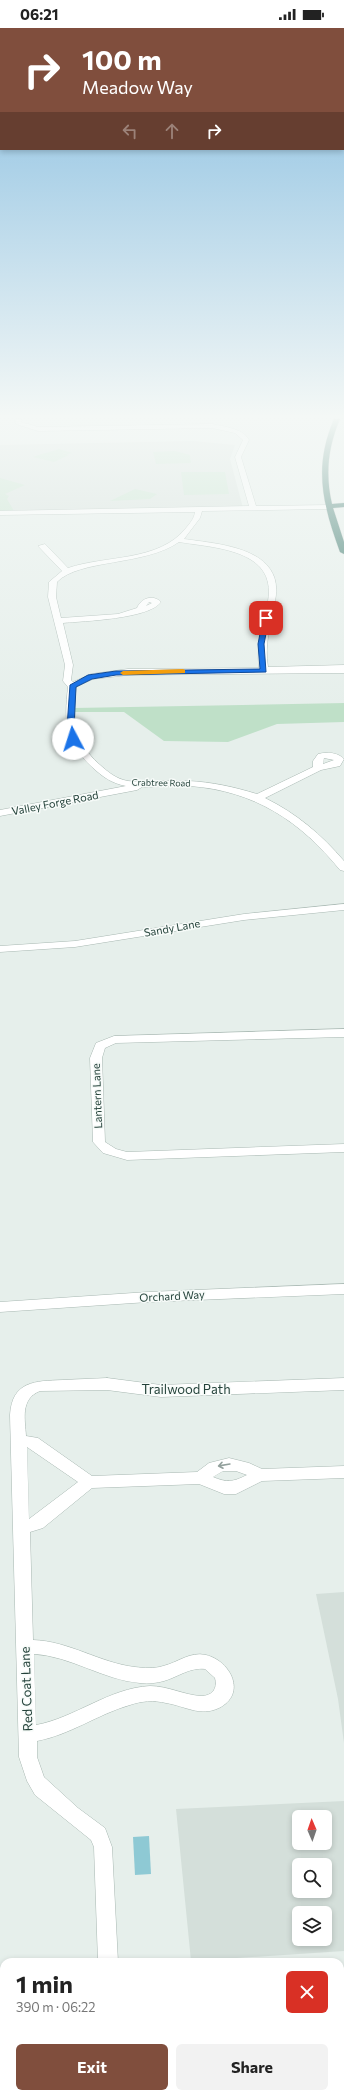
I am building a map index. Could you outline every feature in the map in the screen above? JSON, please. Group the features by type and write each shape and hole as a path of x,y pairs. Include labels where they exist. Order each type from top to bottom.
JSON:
{"highway":[{"path":"331,516 344,552"}],"street":[{"path":"187,516 188,520 193,523"},
{"name":"Crabtree Road","path":"199,516 199,518 193,523 188,532 177,540 144,554 67,571 56,578 51,586 52,597 70,671 67,681 72,686 70,727 73,739 77,748 88,760 113,780 142,785 197,784 230,790 257,798 306,830 328,850 344,868"},
{"path":"177,540 229,548 251,556 266,567 272,576 273,590 262,638 264,671"},
{"path":"42,546 54,561 67,571"},
{"path":"59,621 118,616 141,610"},
{"path":"70,671 78,675 90,677 140,672 344,669"},
{"path":"72,686 90,677"},
{"path":"257,798 318,768"},
{"name":"Valley Forge Road","path":"110,793 114,784 113,780"},
{"name":"Valley Forge Road","path":"0,813 110,793 142,785"},
{"name":"Sandy Lane","path":"0,949 89,942 244,917 344,907"},
{"name":"Lantern Lane","path":"344,1033 114,1040 99,1042 96,1058 98,1136 104,1154 127,1156 344,1148"},
{"name":"Orchard Way","path":"0,1307 161,1296 344,1289"},
{"name":"Trailwood Path","path":"29,1389 39,1386 108,1384 161,1392 344,1384"},
{"name":"Red Coat Lane","path":"29,1389 19,1398 18,1404 28,1757 36,1780 50,1797 98,1834 103,1847 108,1958"},
{"path":"18,1441 33,1442 89,1482"},
{"path":"200,1478 209,1469 230,1463 242,1465 260,1476"},
{"path":"22,1528 37,1523 89,1482 200,1478 224,1488 236,1488 260,1476 344,1472"},
{"path":"25,1647 53,1649 115,1671 137,1676 156,1675 195,1662 206,1662 219,1669 226,1681 224,1691 220,1697 207,1704 194,1704 164,1695 138,1696 114,1703 50,1730 28,1735"}],"shaded area":[{"path":"344,1592 344,1743 338,1699 316,1594"},
{"path":"344,1801 344,1951 237,1958 191,1958 176,1809"}],"green space":[{"path":"344,703 344,722 277,724 228,742 164,741 124,712 74,712 74,708"}],"water":[{"path":"149,1836 151,1874 135,1875 133,1837"}],"slow traffic":[{"path":"123,673 183,671"}],"route":[{"path":"73,739 70,727 72,686 90,677 116,673 264,671 261,644 266,618"}]}
